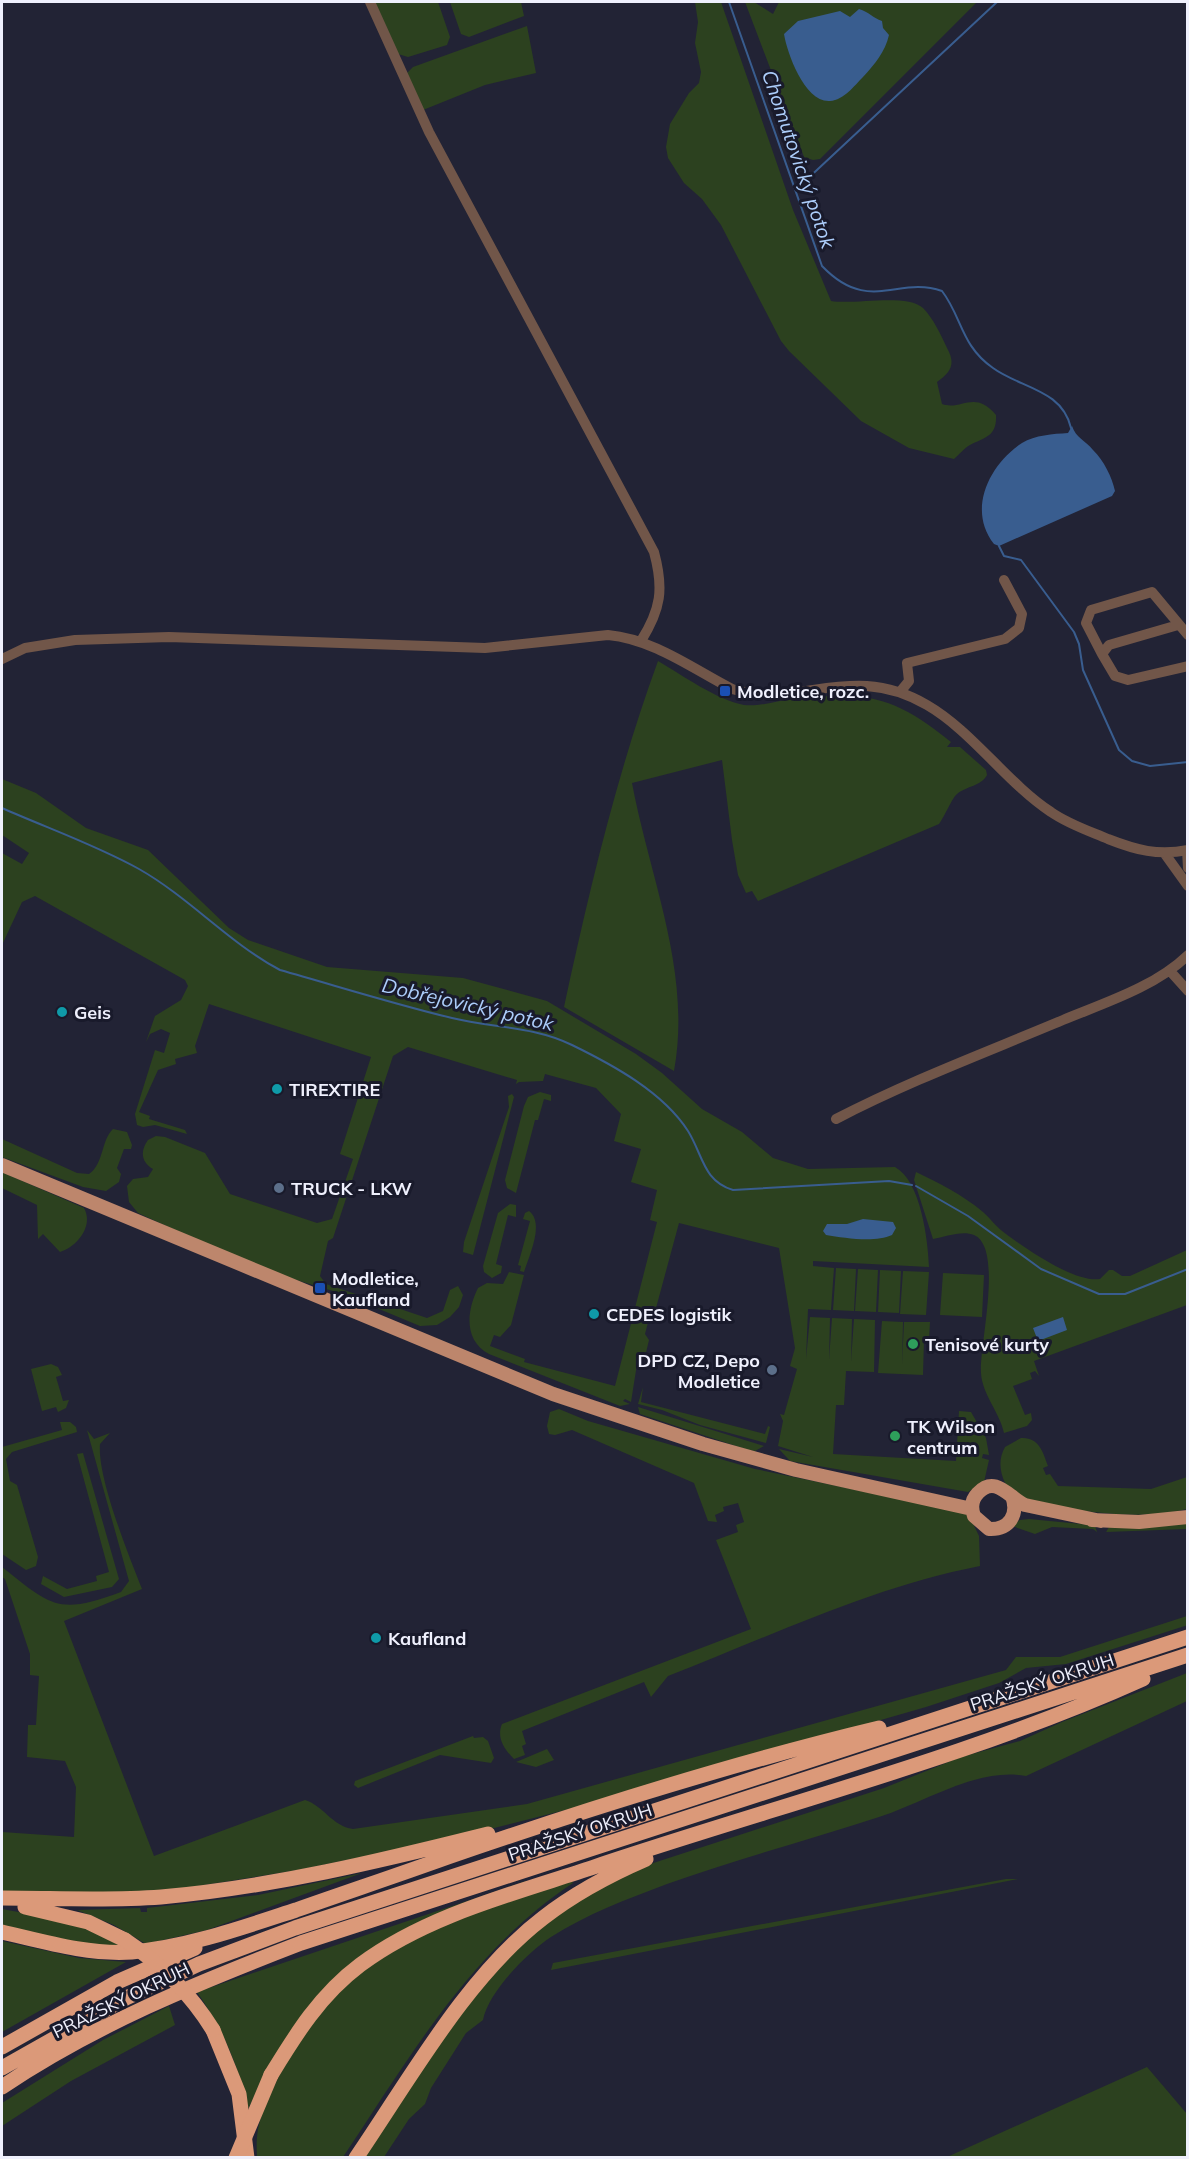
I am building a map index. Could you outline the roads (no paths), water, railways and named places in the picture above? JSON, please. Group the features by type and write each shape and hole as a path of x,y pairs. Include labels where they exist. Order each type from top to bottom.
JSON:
{"highway":[{"name":"PRAŽSKÝ OKRUH","path":"2,2068 126,1998 200,1964 296,1928 1188,1637"},
{"name":"PRAŽSKÝ OKRUH","path":"2,2087 60,2051 135,2011 206,1979 301,1943 1188,1657"},
{"path":"236,2157 271,2075 316,2006 360,1965 416,1932 493,1901 939,1755 1083,1705 1188,1657"},
{"path":"2,1932 82,1950 130,1952 178,1945 259,1922 619,1802 783,1751 987,1703"},
{"path":"2,1898 85,1900 159,1897 272,1883 381,1860 619,1802"},
{"path":"356,2157 458,2010 494,1964 542,1918 589,1886 723,1825"},
{"path":"2,1903 45,1910 88,1922 125,1940 154,1961 192,2000 213,2030 227,2059 239,2094 247,2157"},
{"path":"2,2048 117,1982 259,1922"}],"main road":[{"path":"2,1165 553,1394 703,1444 796,1470 881,1488 974,1503"},
{"path":"1101,1521 1031,1507 1002,1488 993,1486 984,1488 974,1503 977,1522 989,1529 1002,1527 1012,1518 1030,1516 1101,1521 1139,1522 1188,1517"},
{"path":"1012,1496 1015,1503 1012,1518"}],"street":[{"path":"370,2 429,132 654,552 661,588 660,598 649,628 641,641"},
{"path":"900,692 909,681 907,663 1005,639 1019,628 1022,614 1004,580"},
{"path":"1188,635 1152,592 1091,609 1086,623 1115,676 1128,680 1188,666"},
{"path":"1102,654 1109,645 1178,625"},
{"path":"2,659 25,648 49,643 158,637 485,648 608,635 641,641 732,689 744,693 766,694 862,685 900,692 935,710 1050,812 1129,847 1165,854 1187,850 1188,868"},
{"path":"1165,854 1188,886"},
{"path":"837,1119 879,1097 1119,997 1170,971 1188,955"},
{"path":"1170,971 1188,991"}],"water":[{"path":"859,9 882,21 883,28 889,35 885,47 872,67 848,92 835,100 821,99 805,86 793,64 784,34 798,21 840,11 850,17"},
{"path":"1072,426 1104,464 1115,491 1112,496 999,546 994,544 986,531 982,517 982,503 985,489 1000,463 1010,452 1027,440 1050,434 1068,433"},
{"path":"863,1219 893,1222 896,1228 892,1235 877,1239 826,1235 823,1231 827,1224 847,1224"},
{"path":"1063,1317 1067,1330 1038,1341 1033,1328"}],"waterway":[{"name":"Chomutovický potok","path":"729,2 822,266 839,280 854,288 883,291 926,287 942,291 968,341 982,359 1004,375 1049,397 1059,405 1071,428"},
{"path":"803,183 997,2"},
{"name":"Chomutovický potok","path":"999,546 1004,556 1021,560 1074,632 1079,644 1083,670 1119,750 1132,761 1150,766 1188,762"},
{"name":"Dobřejovický potok","path":"2,808 89,844 139,869 175,893 244,947 280,970 452,1018 543,1034 588,1053 636,1081 665,1104 688,1131 710,1174 723,1186 733,1190 889,1181 912,1185"},
{"name":"Dobřejovický potok","path":"916,1186 968,1216 1041,1269 1099,1294 1125,1294 1188,1269"}],"place":[{"name":"Modletice, rozc.","path":"725,691"},
{"name":"Geis","path":"62,1012"},
{"name":"TIREXTIRE","path":"277,1089"},
{"name":"TRUCK - LKW","path":"279,1188"},
{"name":"Modletice, Kaufland","path":"320,1288"},
{"name":"CEDES logistik","path":"594,1314"},
{"name":"Tenisové kurty","path":"913,1344"},
{"name":"DPD CZ, Depo Modletice","path":"772,1370"},
{"name":"TK Wilson centrum","path":"895,1436"},
{"name":"Kaufland","path":"376,1638"}]}
